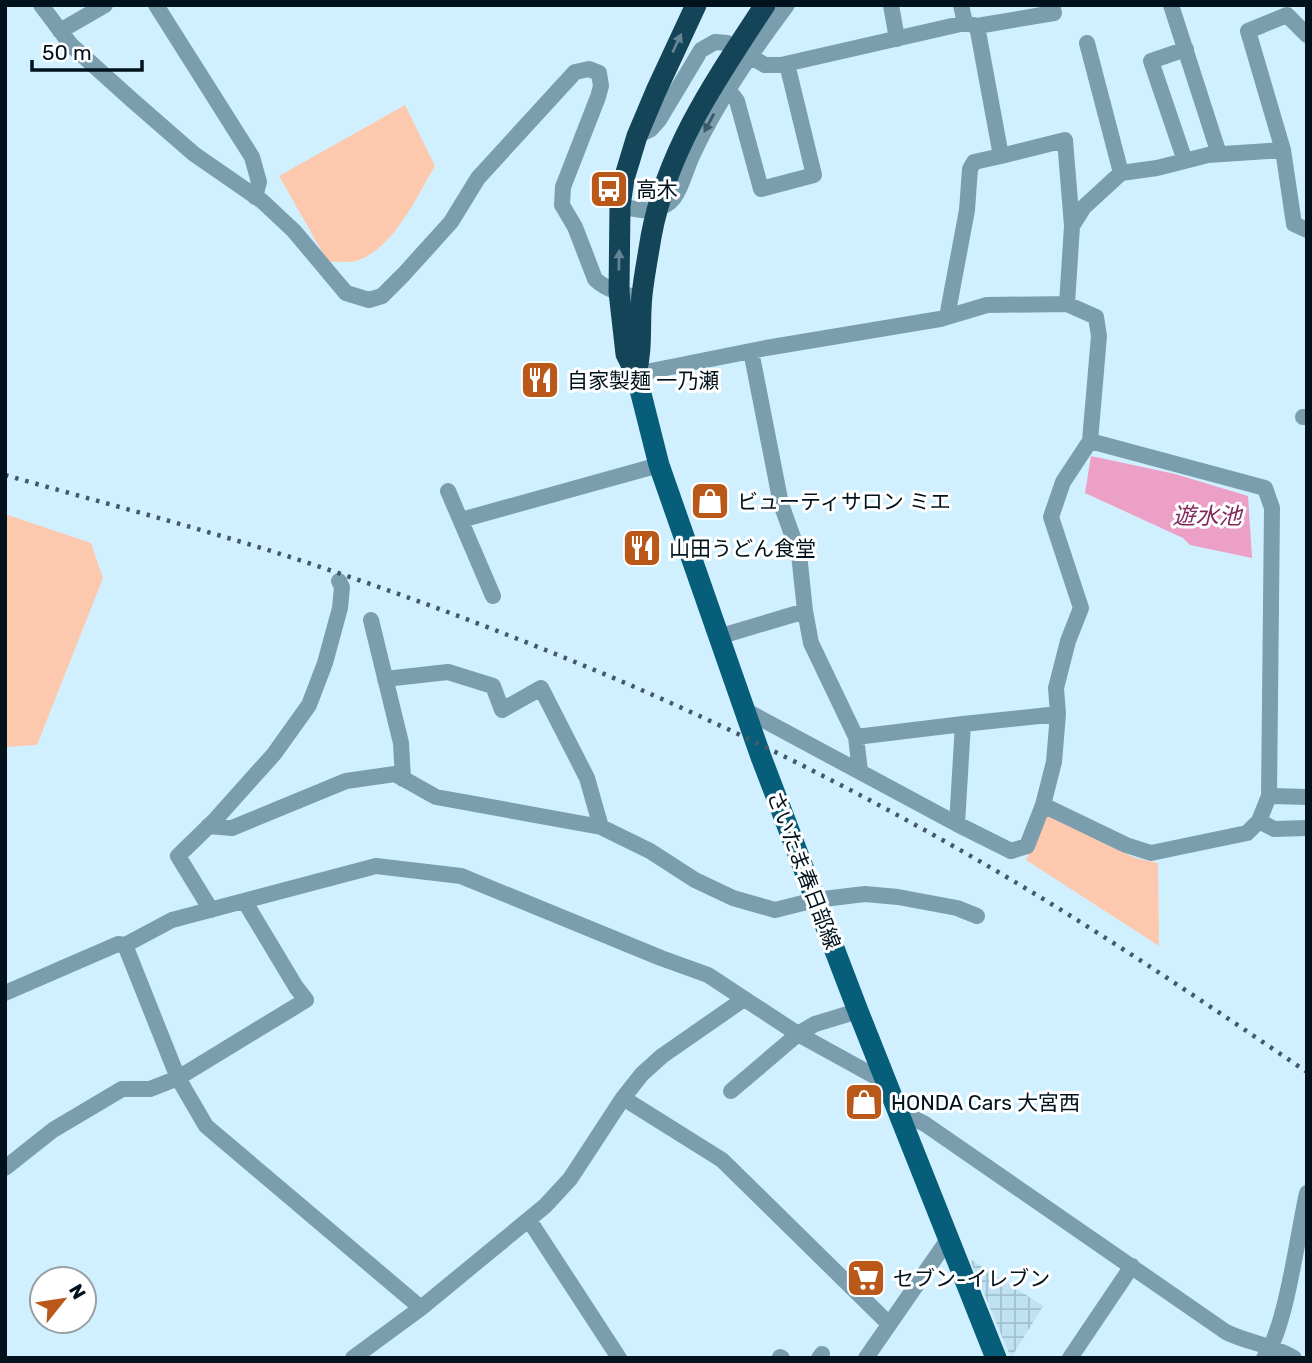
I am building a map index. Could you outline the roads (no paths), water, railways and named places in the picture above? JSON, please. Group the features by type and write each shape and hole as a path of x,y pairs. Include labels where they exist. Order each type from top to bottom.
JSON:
{"highway":[{"path":"636,374 626,354 619,292 620,206 624,179 637,136 656,90 696,5"},
{"path":"636,374 642,351 642,297 657,208 688,128 741,50 765,5"}],"main road":[{"name":"さいたま春日部線","path":"636,374 659,465 743,709 858,1011 996,1358"}],"street":[{"path":"41,5 71,45 194,154 255,197 294,231 345,293 369,300 382,296 451,222 478,178 575,72 589,69 598,73 601,86 563,187 562,205 575,227 595,279 600,284 629,296 642,297"},
{"path":"60,31 105,5"},
{"path":"156,5 252,157 259,181 255,197"},
{"path":"620,206 645,212 668,204 674,198 693,153 728,89 741,50 787,5"},
{"path":"891,5 897,38"},
{"path":"961,5 971,24 1001,156"},
{"path":"637,136 651,129 659,120 701,50 715,42 727,43 765,65 787,64 897,38 971,24 1054,13 1052,5"},
{"path":"1171,5 1219,154"},
{"path":"1307,35 1287,15 1248,31 1283,150 1294,225 1307,230"},
{"path":"1087,43 1121,173"},
{"path":"1185,160 1151,61 1186,49"},
{"path":"728,89 737,101 761,189 814,175 787,64"},
{"path":"947,317 967,210 970,169 974,162 1065,141 1072,226 1067,304"},
{"path":"1072,226 1084,207 1121,173 1219,154 1283,150"},
{"path":"636,374 947,317 987,304 1067,304 1096,317 1099,336 1090,441 1063,482 1051,517 1081,608 1068,641 1056,688 1058,714 1054,762 1043,805 1027,846 1011,851 743,709"},
{"path":"751,351 781,504 799,554 811,643 856,737 860,771"},
{"path":"1043,805 1126,845 1151,853 1247,833 1259,821 1269,796 1272,508 1265,488 1090,441"},
{"path":"461,520 659,465"},
{"path":"448,491 493,596"},
{"path":"211,910 178,856 274,754 309,705 325,663 340,608 340,581"},
{"path":"718,637 805,611"},
{"path":"371,620 401,743 402,779"},
{"path":"385,679 448,672 493,686 502,710 541,688 587,779 601,827"},
{"path":"856,737 1058,714"},
{"path":"957,824 963,723"},
{"path":"208,827 232,828 346,781 395,774 436,797 601,827 650,851 695,880 733,898 775,910 815,900 865,894 957,908 977,916"},
{"path":"1269,796 1307,797"},
{"path":"1259,821 1274,830 1307,828"},
{"path":"5,993 118,944 125,945 172,920 376,866 461,876 708,975 798,1034 887,1083"},
{"path":"180,1082 306,1000 245,902"},
{"path":"125,945 180,1082 206,1126 421,1308"},
{"path":"353,1358 421,1308 529,1220 570,1179 642,1074 662,1056 744,999"},
{"path":"5,1168 53,1130 122,1089 150,1089 180,1082 311,1005"},
{"path":"731,1091 798,1034 815,1024 858,1011"},
{"path":"623,1098 722,1160 889,1324"},
{"path":"900,1116 925,1124 1226,1332 1268,1353 1294,1358"},
{"path":"1268,1353 1283,1305 1307,1193"},
{"path":"529,1220 619,1358"},
{"path":"866,1358 949,1238"},
{"path":"1070,1358 1132,1266"}],"water":[{"name":"遊水池","path":"1091,456 1175,474 1248,496 1252,558 1190,545 1183,538 1085,493"}],"railway":[{"path":"5,475 219,535 414,600 576,662 728,729 893,813 1000,873 1117,945 1307,1072"}],"place":[{"name":"高木","path":"609,189"},
{"name":"自家製麺 一乃瀬","path":"540,380"},
{"name":"ビューティサロン ミエ","path":"710,501"},
{"name":"山田うどん食堂","path":"642,548"},
{"name":"HONDA Cars 大宮西","path":"864,1102"},
{"name":"セブン-イレブン","path":"866,1278"}]}
